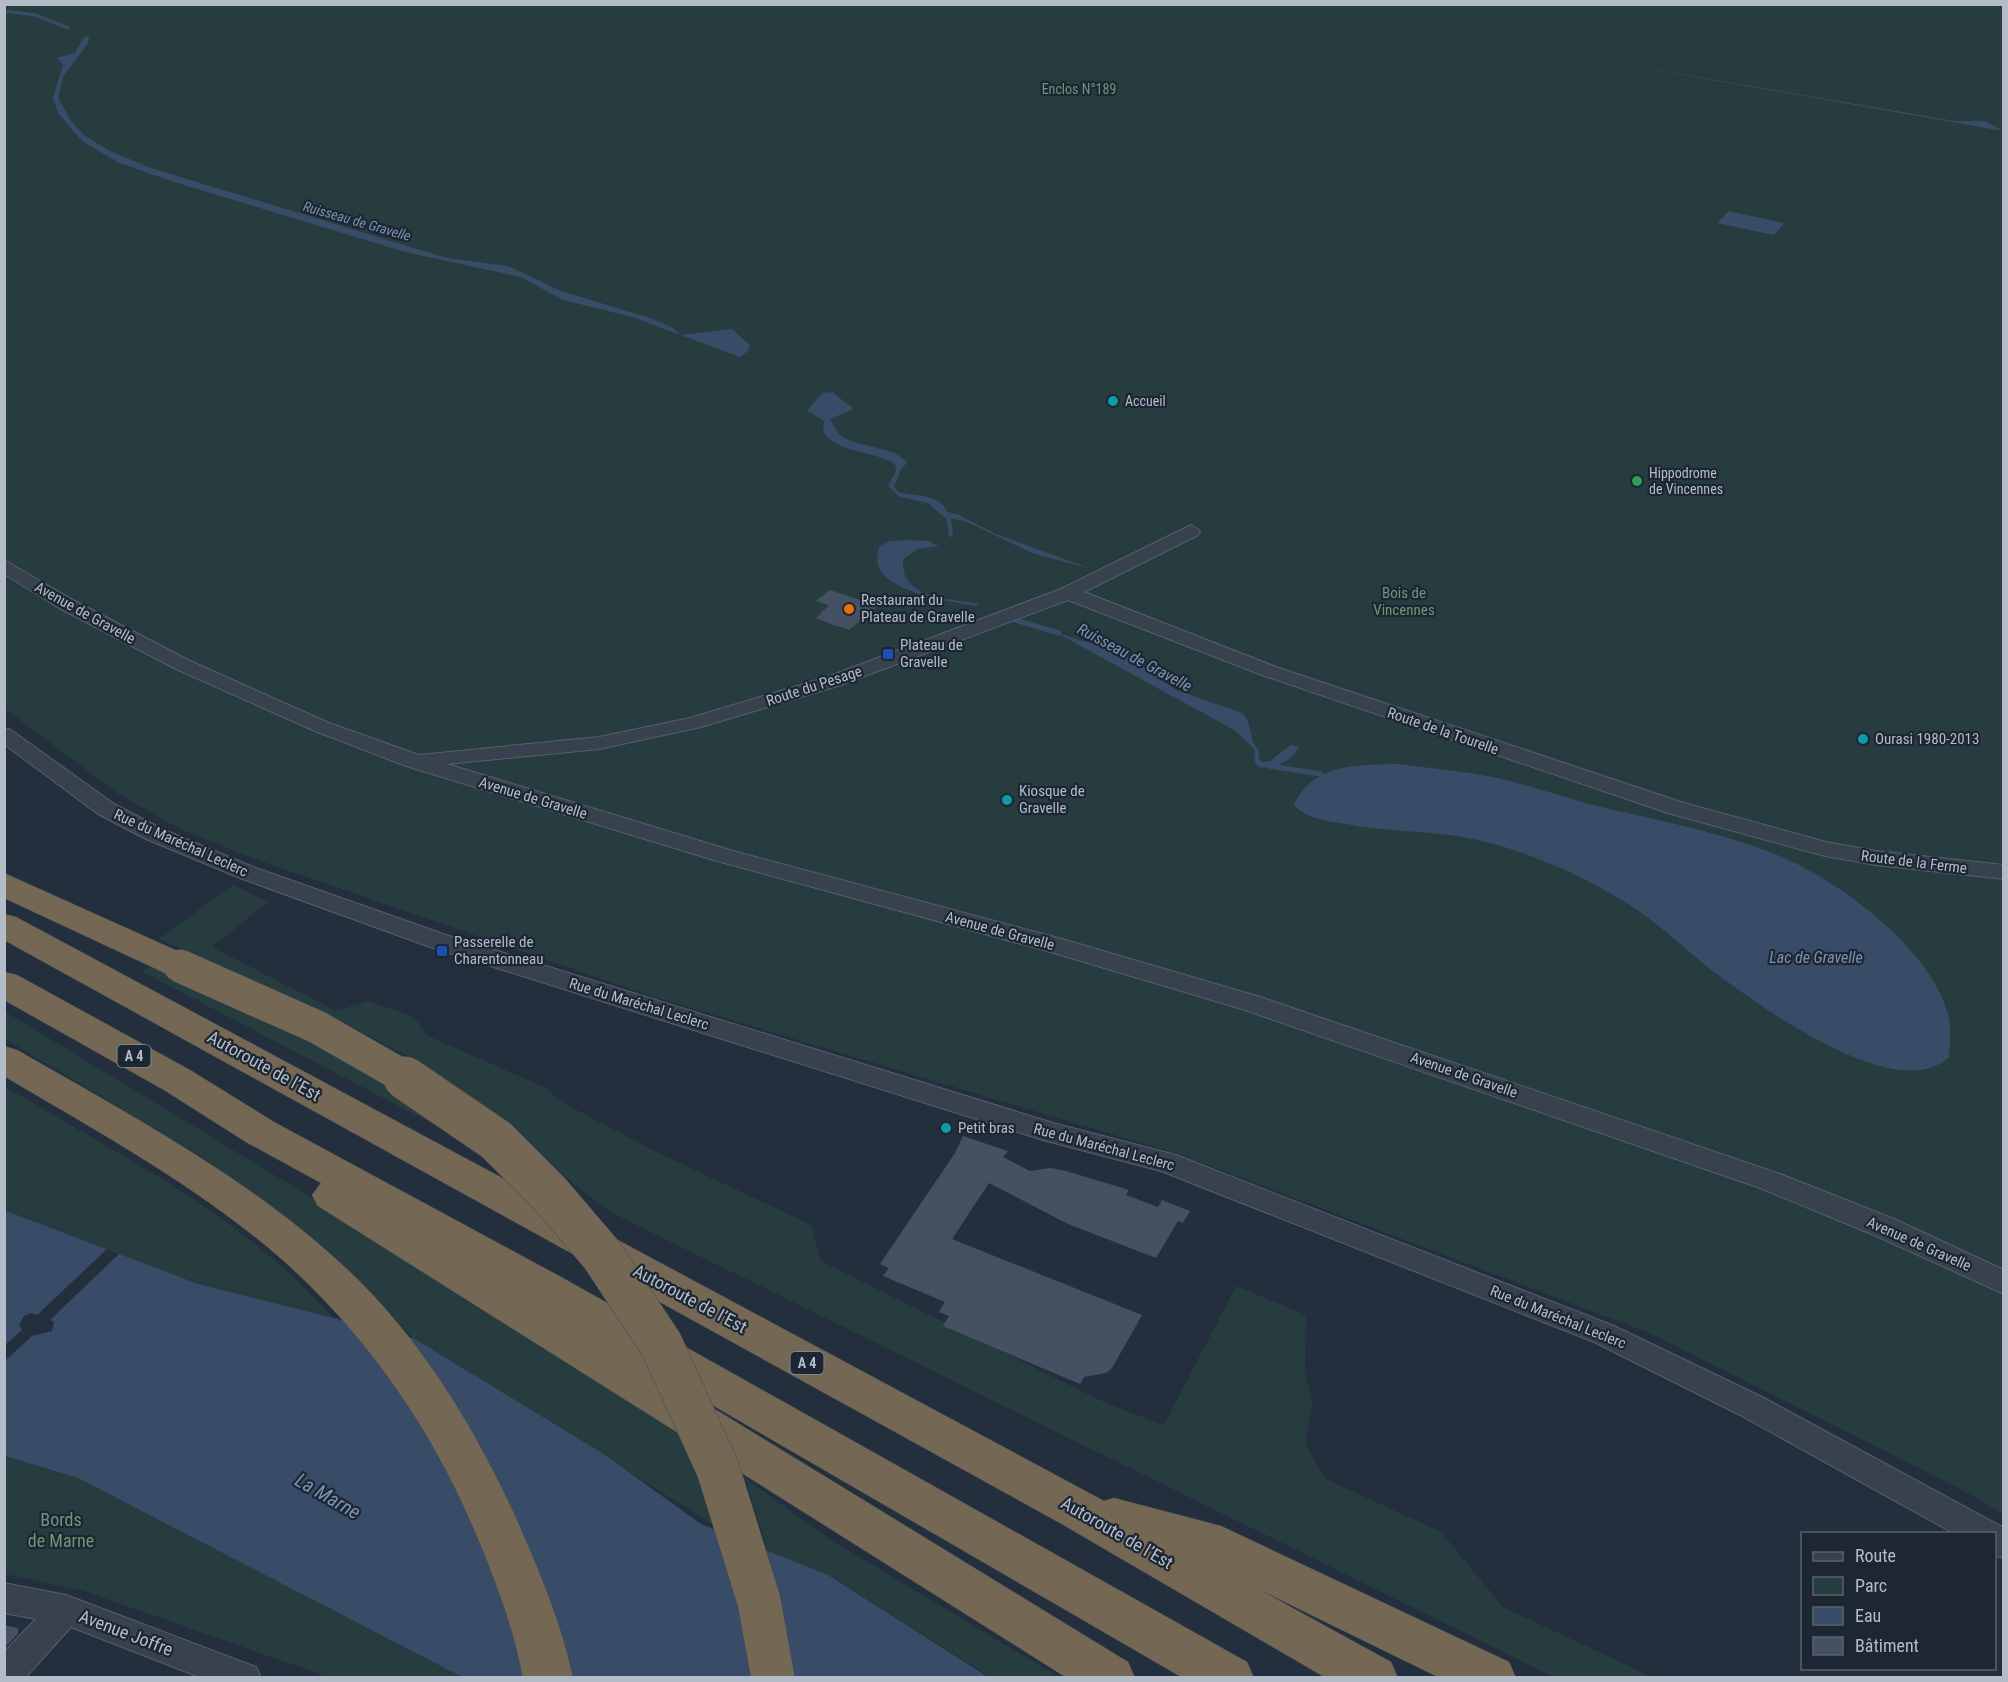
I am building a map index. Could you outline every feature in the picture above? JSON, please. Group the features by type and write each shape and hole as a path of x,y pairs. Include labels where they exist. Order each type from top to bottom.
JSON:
{"highway":[{"path":"4,884 327,1033 418,1085 496,1140 549,1193 602,1255 665,1355 718,1470 759,1601 773,1677"},
{"name":"Autoroute de l’Est","path":"4,925 1076,1509 1227,1597 1374,1677"},
{"name":"A 4","path":"4,984 177,1080 261,1132 546,1289 1230,1677"},
{"path":"4,1059 192,1171 278,1235 333,1283 393,1348 444,1423 481,1488 530,1610 548,1677"},
{"path":"261,1132 278,1162 1111,1677"},
{"path":"1076,1509 1206,1541 1492,1677"}],"street":[{"name":"Route du Pesage","path":"414,761 589,745 694,723 834,681 1068,593 1191,531"},
{"name":"Avenue de Gravelle","path":"4,566 66,604 183,665 322,727 414,761 725,856 1054,945 1251,1003 1770,1181 1893,1231 2004,1283"},
{"name":"Route de la Tourelle","path":"1068,593 1269,670 1452,735 1676,808 1825,849"},
{"name":"Rue du Maréchal Leclerc","path":"4,734 106,809 154,834 248,873 449,944 1052,1133 1167,1162 1604,1334 1751,1406 1983,1532"},
{"name":"Route de la Ferme","path":"1825,849 1876,858 2004,872"},
{"name":"Avenue Joffre","path":"4,1598 66,1610 244,1677"},
{"path":"4,1676 66,1610"}],"green space":[{"name":"Bois de Vincennes","path":"4,5 2003,5 2003,1514 1966,1492 1652,1334 1181,1155 645,994 255,859 180,829 117,793 5,709"},
{"path":"233,885 268,902 212,947 336,1011 368,1001 413,1016 428,1036 544,1087 565,1104 659,1153 811,1225 821,1261 1108,1404 1164,1425 1236,1286 1306,1315 1305,1370 1312,1403 1305,1444 1326,1479 1441,1532 1503,1607 1652,1677 1554,1677 610,1212 575,1185 503,1121 419,1062 316,1008 159,939"},
{"path":"150,966 293,1029 389,1081 490,1154 143,972"},
{"path":"4,1011 676,1419 719,1528 413,1338 348,1273 270,1207 202,1157 5,1039"},
{"path":"4,1086 135,1163 221,1218 299,1282 334,1319 197,1284 5,1210"},
{"name":"Bords de Marne","path":"5,1456 78,1478 462,1677 328,1677 84,1591 5,1574"},
{"path":"745,1478 829,1539 1059,1677 990,1677 828,1575 768,1551"}],"water":[{"name":"Ruisseau de Gravelle","path":"89,36 88,43 63,77 58,98 71,121 85,136 110,151 151,168 447,258 508,266 561,291 650,318 673,328 681,335 732,329 750,345 748,351 740,357 632,317 563,300 521,277 405,252 174,182 117,162 82,141 58,113 53,98 63,65 57,58 75,53 84,37"},
{"path":"1575,56 1955,121 1985,121 2003,131"},
{"path":"1729,211 1784,223 1774,235 1717,223"},
{"path":"832,392 854,409 830,419 844,438 895,453 907,463 901,469 894,487 899,492 933,499 944,506 947,512 959,515 994,533 1091,569 1032,553 965,521 944,517 928,503 900,497 888,486 896,471 895,464 836,443 823,431 824,421 807,411 822,393"},
{"path":"890,541 929,541 939,546 918,549 903,559 904,572 909,582 918,590 941,598 979,604 976,606 929,597 895,583 883,574 877,561 880,546"},
{"path":"1055,632 1082,641 1109,646 1131,658 1176,690 1242,713 1248,722 1253,741 1258,749 1259,759 1262,762 1270,761 1291,745 1299,747 1292,756 1277,766 1259,767 1254,762 1255,750 1236,731"},
{"name":"Lac de Gravelle","path":"1398,764 1493,777 1529,786 1589,804 1735,840 1805,868 1854,899 1901,940 1920,962 1936,985 1948,1014 1949,1057 1926,1069 1897,1069 1864,1061 1829,1046 1794,1027 1735,987 1649,918 1625,902 1571,873 1533,857 1460,836 1372,828 1323,820 1307,814 1294,805 1302,791 1325,774 1353,766"},
{"name":"La Marne","path":"4,1210 198,1284 413,1338 602,1453 701,1524 828,1575 988,1677 462,1677 78,1478 5,1456"}],"pier":[{"path":"107,1249 119,1254 50,1320 54,1322 52,1331 32,1336 5,1361 5,1345 22,1330 19,1325 24,1316 31,1313 37,1315"}],"building":[{"name":"Restaurant du Plateau de Gravelle","path":"830,590 878,606 849,630 828,623 816,618 829,605 816,601"},
{"path":"963,1136 1008,1151 1003,1157 1030,1171 1051,1168 1066,1171 1129,1190 1126,1195 1158,1207 1162,1200 1190,1211 1183,1223 1178,1221 1156,1258 1068,1224 989,1183 952,1239 1142,1315 1112,1368 1106,1373 1084,1377 1080,1384 943,1326 949,1316 939,1312 945,1302 883,1276 889,1268 880,1264 955,1153"},
{"path":"4,1625 18,1628 18,1634 4,1648"}],"waterway":[{"name":"Ruisseau de Gravelle","path":"4,11 36,15 68,28"},
{"name":"Ruisseau de Gravelle","path":"945,514 949,519 951,535"},
{"name":"Ruisseau de Gravelle","path":"1015,620 1059,633"},
{"name":"Ruisseau de Gravelle","path":"1269,766 1321,774"}],"place":[{"name":"Accueil","path":"1113,401"},
{"name":"Hippodrome de Vincennes","path":"1637,481"},
{"name":"Restaurant du Plateau de Gravelle","path":"849,609"},
{"name":"Plateau de Gravelle","path":"888,654"},
{"name":"Ourasi 1980-2013","path":"1863,739"},
{"name":"Kiosque de Gravelle","path":"1007,800"},
{"name":"Passerelle de Charentonneau","path":"442,951"},
{"name":"Petit bras","path":"946,1128"}],"park label":[{"name":"Enclos N°189","path":"1079,89"}]}
